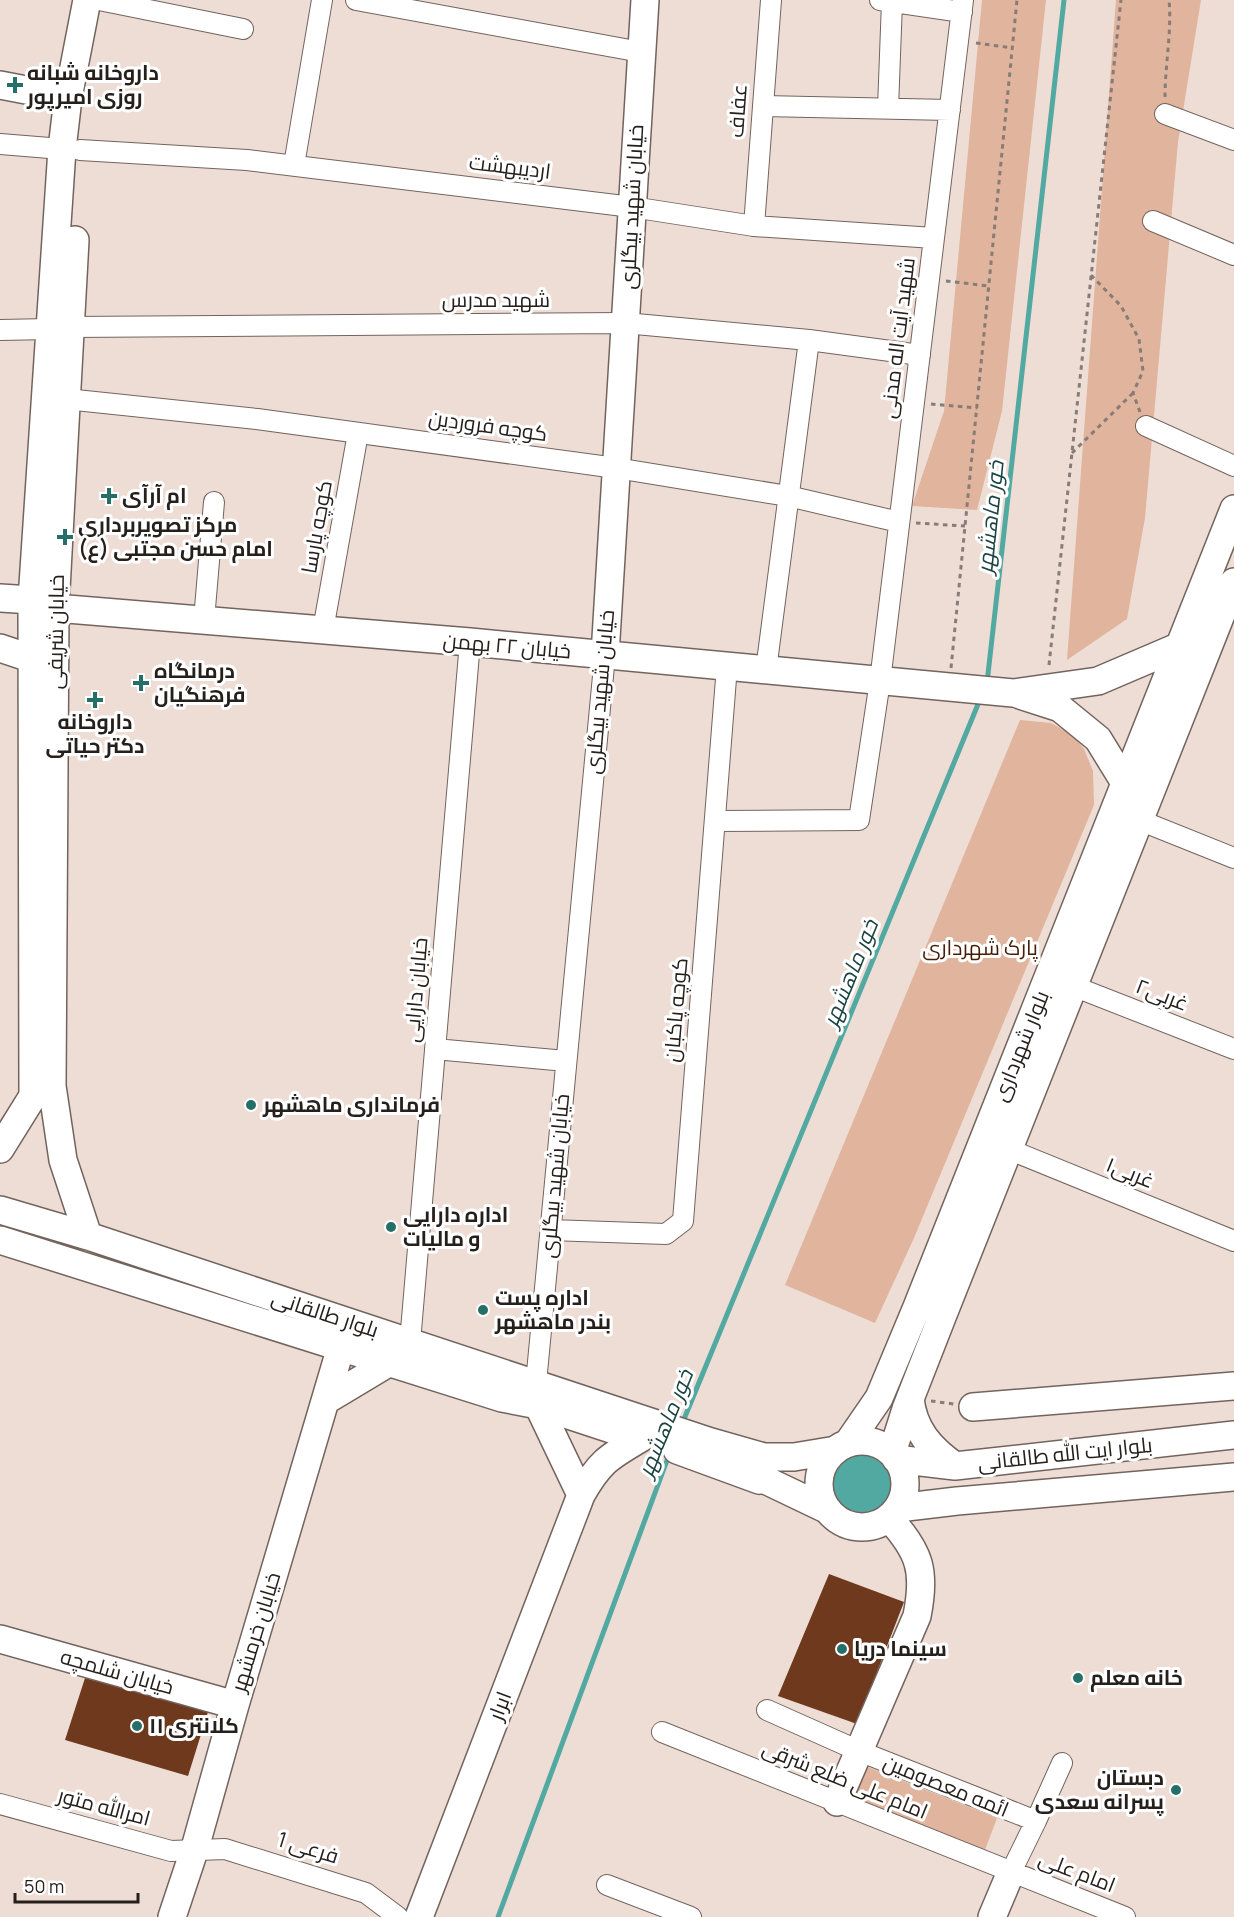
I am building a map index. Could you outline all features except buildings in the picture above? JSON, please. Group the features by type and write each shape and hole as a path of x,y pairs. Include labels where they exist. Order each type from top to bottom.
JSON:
{"main road":[{"name":"خیابان شریفی","path":"0,1149 33,1096 43,946 44,604 71,150 68,98 87,0"},
{"name":"خیابان شهید بیگلری","path":"605,655 645,0"},
{"path":"0,85 68,98"},
{"name":"خیابان شریفی","path":"44,604 66,399 60,328"},
{"name":"بلوار شهرداری","path":"842,1447 879,1398 1234,509"},
{"name":"بلوار شهرداری","path":"894,1456 910,1398 1234,582"},
{"name":"خیابان ۲۲ بهمن","path":"0,598 204,620 470,642 1013,693"},
{"path":"1013,693 1098,681 1180,646"},
{"path":"0,648 44,660"},
{"path":"1013,693 1060,708 1098,739 1125,783"},
{"name":"خیابان شریفی","path":"43,946 52,1086 63,1160 88,1236"},
{"name":"بلوار طالقانی","path":"0,1210 88,1236 410,1342 537,1394 645,1433 708,1451"},
{"name":"بلوار طالقانی","path":"0,1240 502,1398 537,1394"},
{"path":"917,1307 942,1317"},
{"name":"خیابان خرمشهر","path":"172,1917 195,1848 341,1347"},
{"path":"325,1401 390,1362"},
{"path":"974,1407 1234,1386"},
{"path":"537,1394 581,1495"},
{"path":"910,1398 911,1414 922,1433 935,1452 955,1466"},
{"name":"ابرار","path":"419,1917 581,1495 593,1474 607,1458 645,1433"},
{"name":"بلوار ایت الله طالقانی","path":"894,1456 955,1466 1234,1435"},
{"path":"861,1441 875,1443 894,1456 903,1470 904,1496 893,1513 877,1524 864,1527 850,1525 838,1519 828,1510 759,1479 708,1451 794,1458 861,1441"},
{"path":"828,1510 822,1498 821,1472 827,1460 842,1447"},
{"name":"بلوار ایت الله طالقانی","path":"893,1513 957,1501 1234,1477"},
{"path":"837,1802 917,1616 922,1590 919,1563 893,1513"},
{"name":"خیابان شلمچه","path":"0,1639 235,1705"},
{"name":"ائمه معصومین","path":"992,1917 1011,1872"}],"street":[{"path":"99,0 243,29"},
{"path":"294,165 322,0"},
{"path":"356,0 641,52"},
{"name":"عفاف","path":"754,226 771,0"},
{"path":"888,108 886,1 962,6"},
{"name":"شهید آیت اله مدنی","path":"715,821 859,820 880,681 962,6"},
{"path":"763,106 950,110"},
{"path":"1165,114 1234,140"},
{"name":"اردیبهشت","path":"0,144 247,160 632,207 754,226 934,238"},
{"path":"1153,221 1234,255"},
{"name":"شهید مدرس","path":"0,330 625,323 809,340 920,355"},
{"path":"766,670 809,340"},
{"name":"کوچه فروردین","path":"66,399 257,419 616,468 788,496 899,522"},
{"path":"1146,426 1234,466"},
{"name":"کوچه پارسا","path":"323,630 357,433"},
{"path":"204,620 214,502"},
{"name":"خیابان دارایی","path":"410,1342 470,642"},
{"name":"خیابان شهید بیگلری","path":"537,1394 550,1230 605,655"},
{"name":"کوچه پاکبان","path":"550,1230 666,1234 683,1221 727,666"},
{"path":"1139,820 1234,858"},
{"name":"۲غربی","path":"1073,986 1234,1049"},
{"path":"435,1049 566,1061"},
{"name":"۱غربی","path":"1008,1149 1234,1241"},
{"name":"ائمه معصومین","path":"767,1710 859,1751 1036,1821 1011,1872"},
{"name":"امام علی ضلع شرقی","path":"662,1732 1011,1872"},
{"path":"1036,1821 1062,1763"},
{"name":"امرالله متور","path":"0,1803 171,1851 195,1848"},
{"name":"فرعی 1","path":"195,1848 225,1849 344,1884 366,1893 398,1917"},
{"name":"امام علی","path":"1011,1872 1125,1917"},
{"path":"607,1885 691,1917"}],"path":[{"path":"954,688 965,526 1017,0"},
{"path":"1047,688 1121,0"},
{"path":"1165,114 1166,61 1171,22 1169,0"},
{"path":"958,40 1013,48"},
{"path":"1072,454 1133,393 1143,371 1139,339 1121,306 1091,275"},
{"path":"929,279 989,286"},
{"path":"1133,393 1146,426"},
{"path":"914,402 977,408"},
{"path":"899,522 965,526"},
{"path":"910,1398 974,1407"}],"green space":[{"path":"982,0 1046,0 1002,411 977,510 912,506 944,411"},
{"path":"1116,0 1201,0 1178,142 1145,518 1127,619 1067,660"},
{"name":"پارک شهرداری","path":"1020,720 1051,723 1073,735 1084,749 1093,771 1094,805 914,1238 875,1323 785,1285"},
{"path":"865,1766 997,1818 985,1850 853,1798"}],"water":[{"path":"856,1454 868,1454 884,1463 891,1473 893,1485 891,1497 884,1507 868,1516 856,1516 845,1511 836,1502 831,1491 831,1479 836,1468 845,1459"}],"waterway":[{"name":"خور ماهشهر","path":"987,683 1064,0"},
{"name":"خور ماهشهر","path":"682,1424 981,697"},
{"name":"خور ماهشهر","path":"498,1917 669,1455"}],"place":[{"name":"داروخانه شبانه روزی امیرپور","path":"15,85"},
{"name":"ام آرآی","path":"109,496"},
{"name":"مرکز تصویربرداری امام حسن مجتبی (ع)","path":"65,537"},
{"name":"درمانگاه فرهنگیان","path":"141,683"},
{"name":"داروخانه دکتر حیاتی","path":"95,700"},
{"name":"فرمانداری ماهشهر","path":"251,1105"},
{"name":"اداره دارایی و مالیات","path":"391,1227"},
{"name":"اداره پست بندر ماهشهر","path":"483,1310"},
{"name":"سینما دریا","path":"842,1649"},
{"name":"خانه معلم","path":"1078,1678"},
{"name":"کلانتری ۱۱","path":"137,1726"},
{"name":"دبستان پسرانه سعدی","path":"1176,1790"}]}
